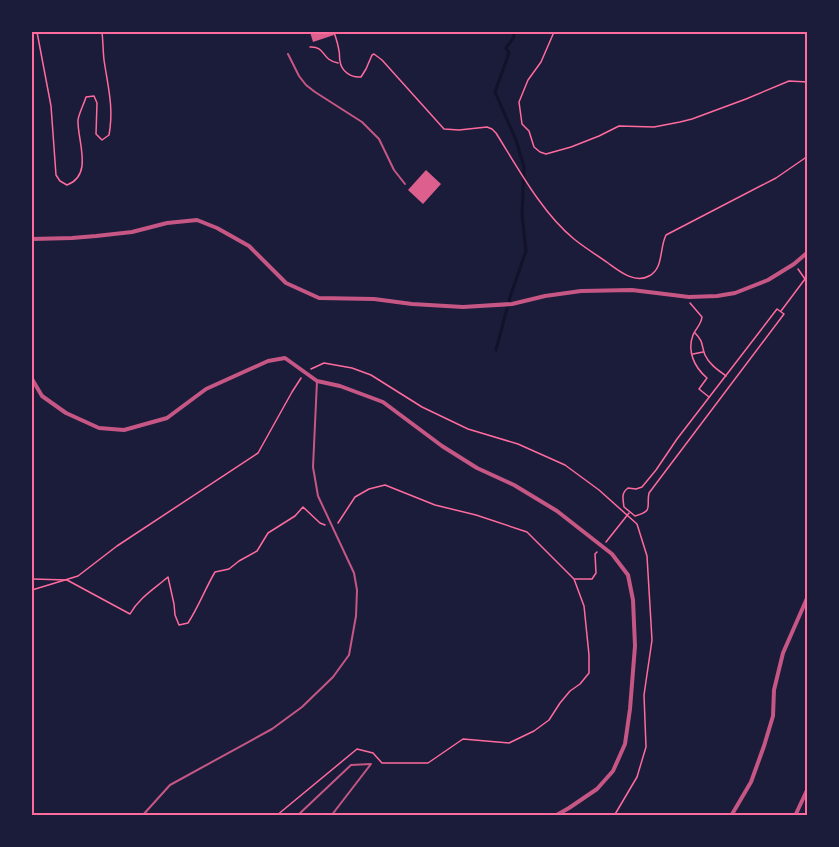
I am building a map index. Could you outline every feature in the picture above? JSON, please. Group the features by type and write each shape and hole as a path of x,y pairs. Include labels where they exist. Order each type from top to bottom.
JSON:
{"street":[{"path":"32,239 132,232 167,223 196,220 217,228 249,246 286,283 319,298 374,299 463,307 512,304 581,291 632,290 682,296 717,296 735,293 768,280 794,264 807,252"},
{"path":"32,379 42,396 66,413 99,428 124,430 167,418 206,389 267,361 285,358 317,381 340,386 383,402 442,446 477,468 514,485 557,511 603,546 628,575 633,600 635,646 625,744 613,771 597,789 555,816"},
{"path":"731,816 751,782 764,746 773,716 774,690 783,653 807,596"},
{"path":"795,816 807,788"}],"lane":[{"path":"288,54 306,85 362,122 379,139 394,170 405,184"},
{"path":"142,816 170,785 272,729 295,712 333,677 349,655 356,616 357,590 354,573 318,496 313,467 317,381"},
{"path":"297,816 351,765 371,764 331,816"}],"path":[{"path":"38,32 51,106 56,175 67,185 79,176 83,160 78,120 86,97 94,96 97,103 96,134 102,140 109,135 112,120 111,96 102,32"},
{"path":"334,32 340,62 350,75 361,77 374,54 444,129 487,127 492,129 555,221 575,240 620,272 633,278 647,277 659,266 666,235 776,178 807,156"},
{"path":"554,32 519,102 522,124 529,131 534,147 546,154 571,147 619,126 654,127 680,122 789,81 807,82"},
{"path":"310,46 320,49 330,61 340,62"},
{"path":"781,312 806,279 794,264"},
{"path":"682,296 702,317 690,350 696,365 708,378 699,389 710,398"},
{"path":"777,309 784,314 649,493 648,510 635,516 624,507 622,497 624,493 628,488 642,487 726,376 777,309"},
{"path":"695,332 702,339 704,352 710,363 726,376"},
{"path":"692,355 704,352"},
{"path":"32,590 78,576 117,546 258,453 305,372 324,363 351,368 371,375 422,407 468,429 518,444 566,465 599,490 637,524 647,556 652,640 645,695 646,747 637,777 614,816"},
{"path":"32,579 67,579 130,614 144,596 168,577 179,625 188,622 202,601 215,572 229,569 257,551 268,533 296,516 303,507 320,524 332,525 338,523 355,497 369,489 385,485 435,504 527,532 574,579 584,606 590,674 570,691 549,720 534,731 508,743 463,739 428,763 382,763 372,753 357,749 276,816"},
{"path":"574,579 592,579 596,573 595,554 630,512"}],"building":[{"path":"310,32 333,32 334,35 313,42"},
{"path":"426,170 441,184 423,204 408,190"}],"waterway":[{"path":"496,350 510,297 526,251 522,214 524,167 516,140 495,92 509,53 506,48 514,37 513,32"}]}
